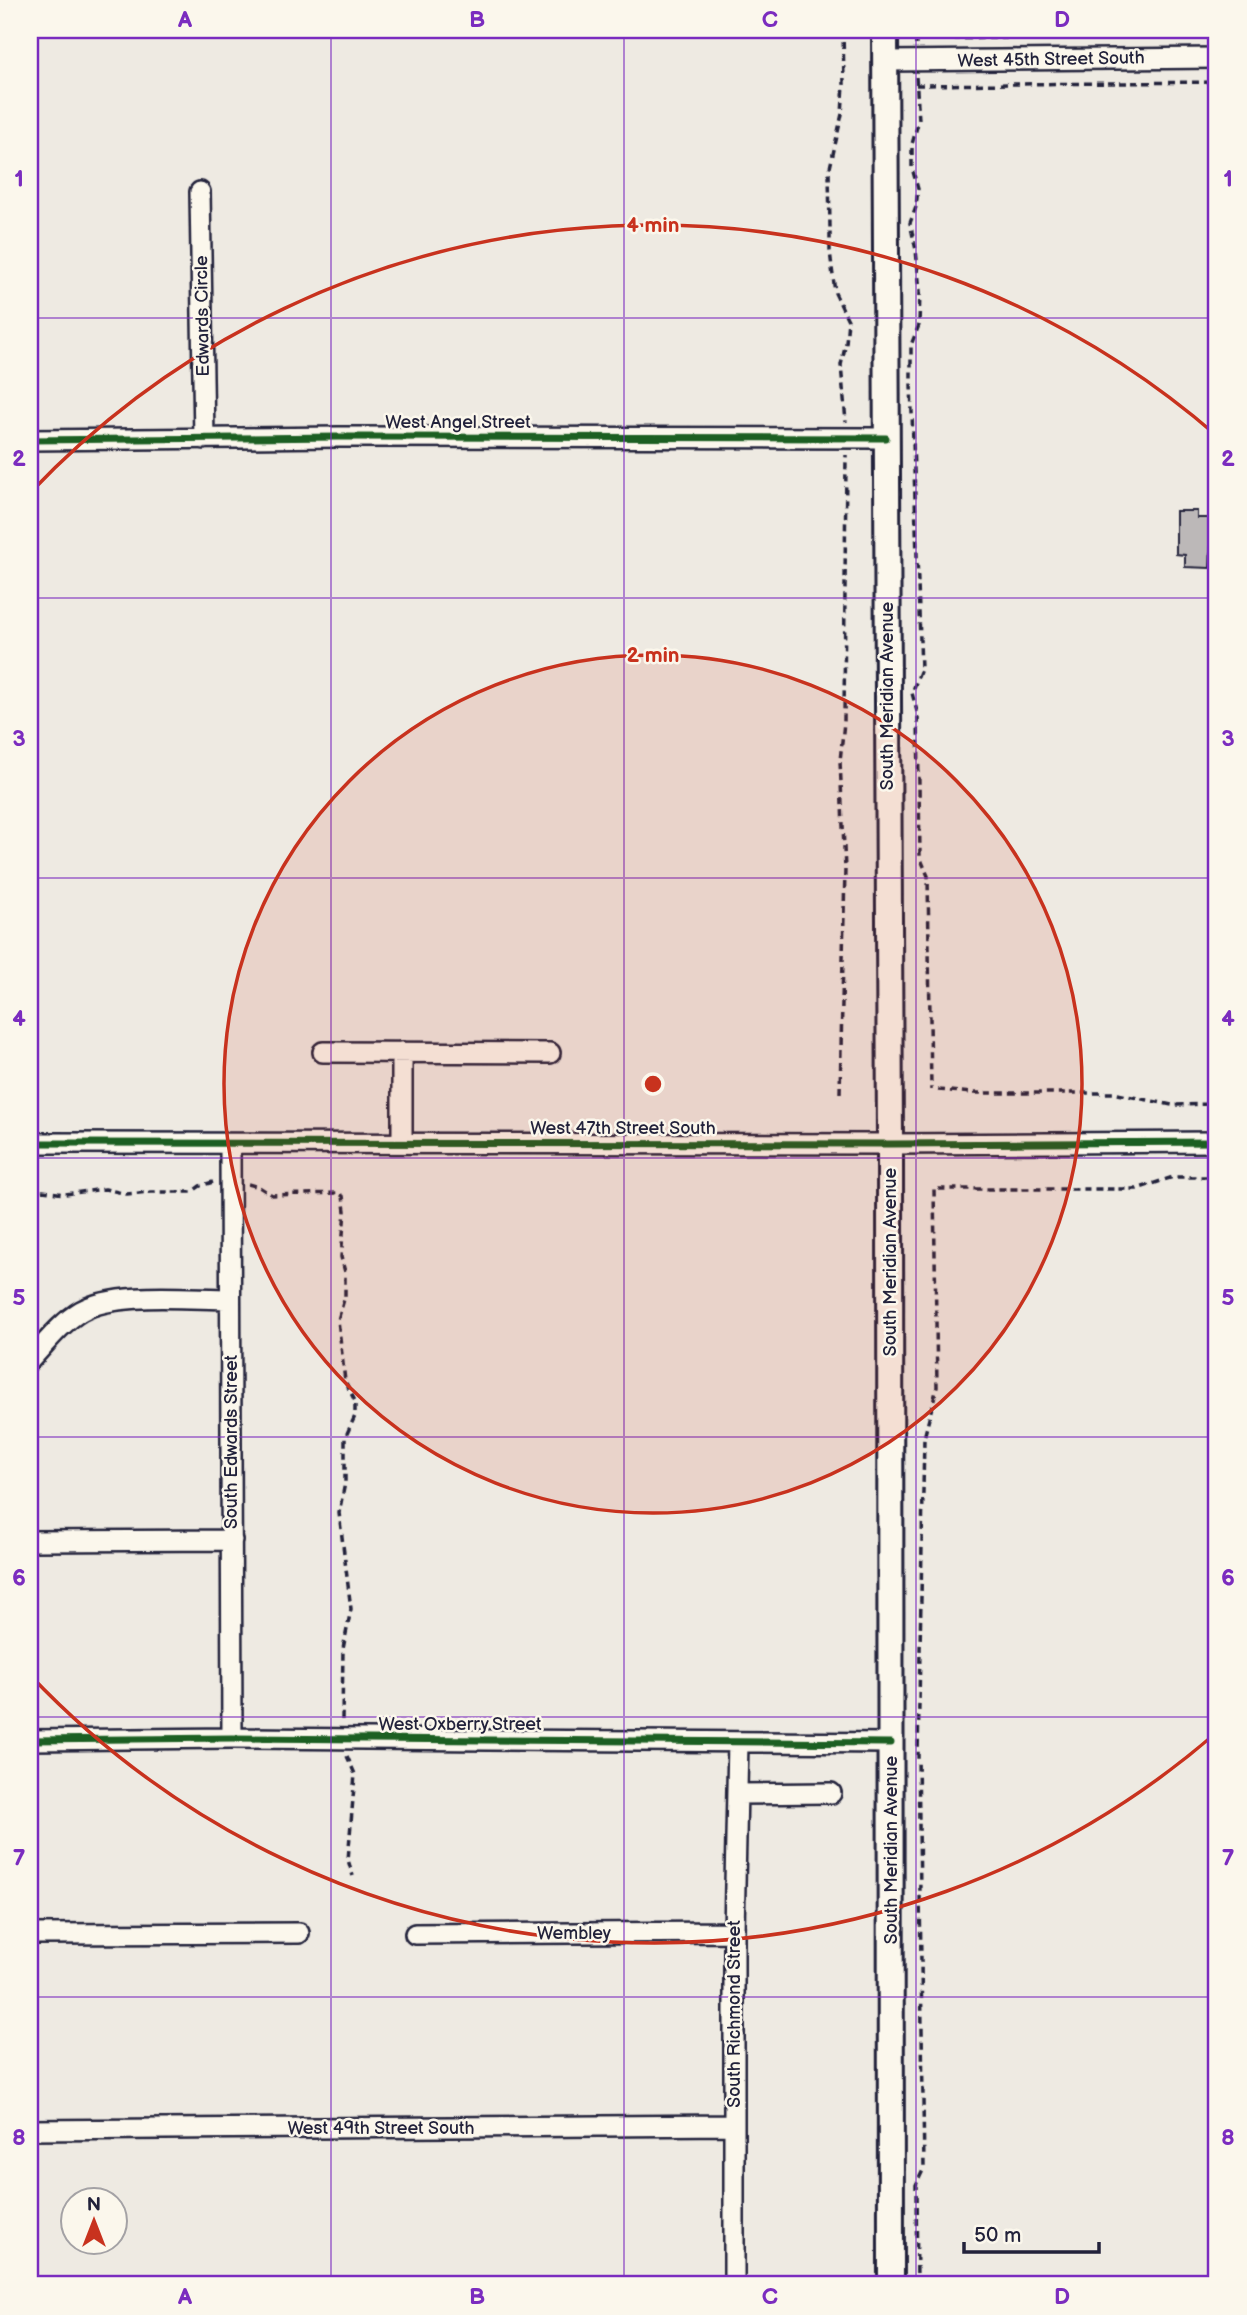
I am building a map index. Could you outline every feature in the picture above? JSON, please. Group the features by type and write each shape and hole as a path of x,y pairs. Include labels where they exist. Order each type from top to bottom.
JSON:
{"main road":[{"name":"South Meridian Avenue","path":"885,30 891,2285"}],"street":[{"name":"West 45th Street South","path":"885,61 1217,58"},
{"name":"Edwards Circle","path":"200,192 204,439"},
{"name":"West Angel Street","path":"30,440 339,437 886,438"},
{"path":"323,1052 550,1053"},
{"path":"402,1052 402,1143"},
{"name":"West 47th Street South","path":"30,1143 230,1145 1217,1142"},
{"name":"South Edwards Street","path":"230,1145 232,1738"},
{"path":"30,1360 64,1324 99,1303 119,1299 230,1299"},
{"path":"30,1541 232,1540"},
{"name":"West Oxberry Street","path":"30,1740 232,1738 891,1743"},
{"name":"South Richmond Street","path":"734,2285 734,1933 738,1742"},
{"path":"737,1794 831,1793"},
{"path":"30,1934 299,1933"},
{"name":"Wembley","path":"415,1934 734,1933"},
{"name":"West 49th Street South","path":"30,2130 733,2125"}],"path":[{"path":"840,1093 845,869 840,761 844,722 846,438 846,406 841,365 848,320 835,293 830,251 829,172 842,114 843,30"},
{"path":"915,30 919,120 912,145 912,168 918,189 916,207 910,223 920,291 919,325 911,345 911,384 921,669 912,693 918,715 920,856 928,876 931,1090"},
{"path":"916,39 1217,36"},
{"path":"916,85 1217,82"},
{"path":"937,1090 973,1093 1113,1093 1172,1105 1217,1104"},
{"path":"917,2285 916,2185 924,2168 918,1756 924,1438 937,1387 934,1189 1137,1189 1173,1177 1217,1177"},
{"path":"30,1193 43,1191 65,1194 104,1189 127,1194 192,1192 200,1186 230,1181 260,1187 272,1195 337,1193 343,1196 345,1211 341,1257 345,1272 345,1296 338,1320 345,1381 355,1401 355,1416 345,1437 345,1483 339,1513 351,1609 343,1649 342,1722 348,1759 355,1774 348,1860 353,1876"}],"building":[{"path":"1176,511 1197,511 1197,518 1215,518 1217,544 1211,544 1210,568 1185,567 1185,555 1176,554"}],"cycle path":[{"path":"30,440 339,437 886,438"},
{"path":"30,1143 1217,1142"},
{"path":"30,1740 232,1738 891,1743"}]}
